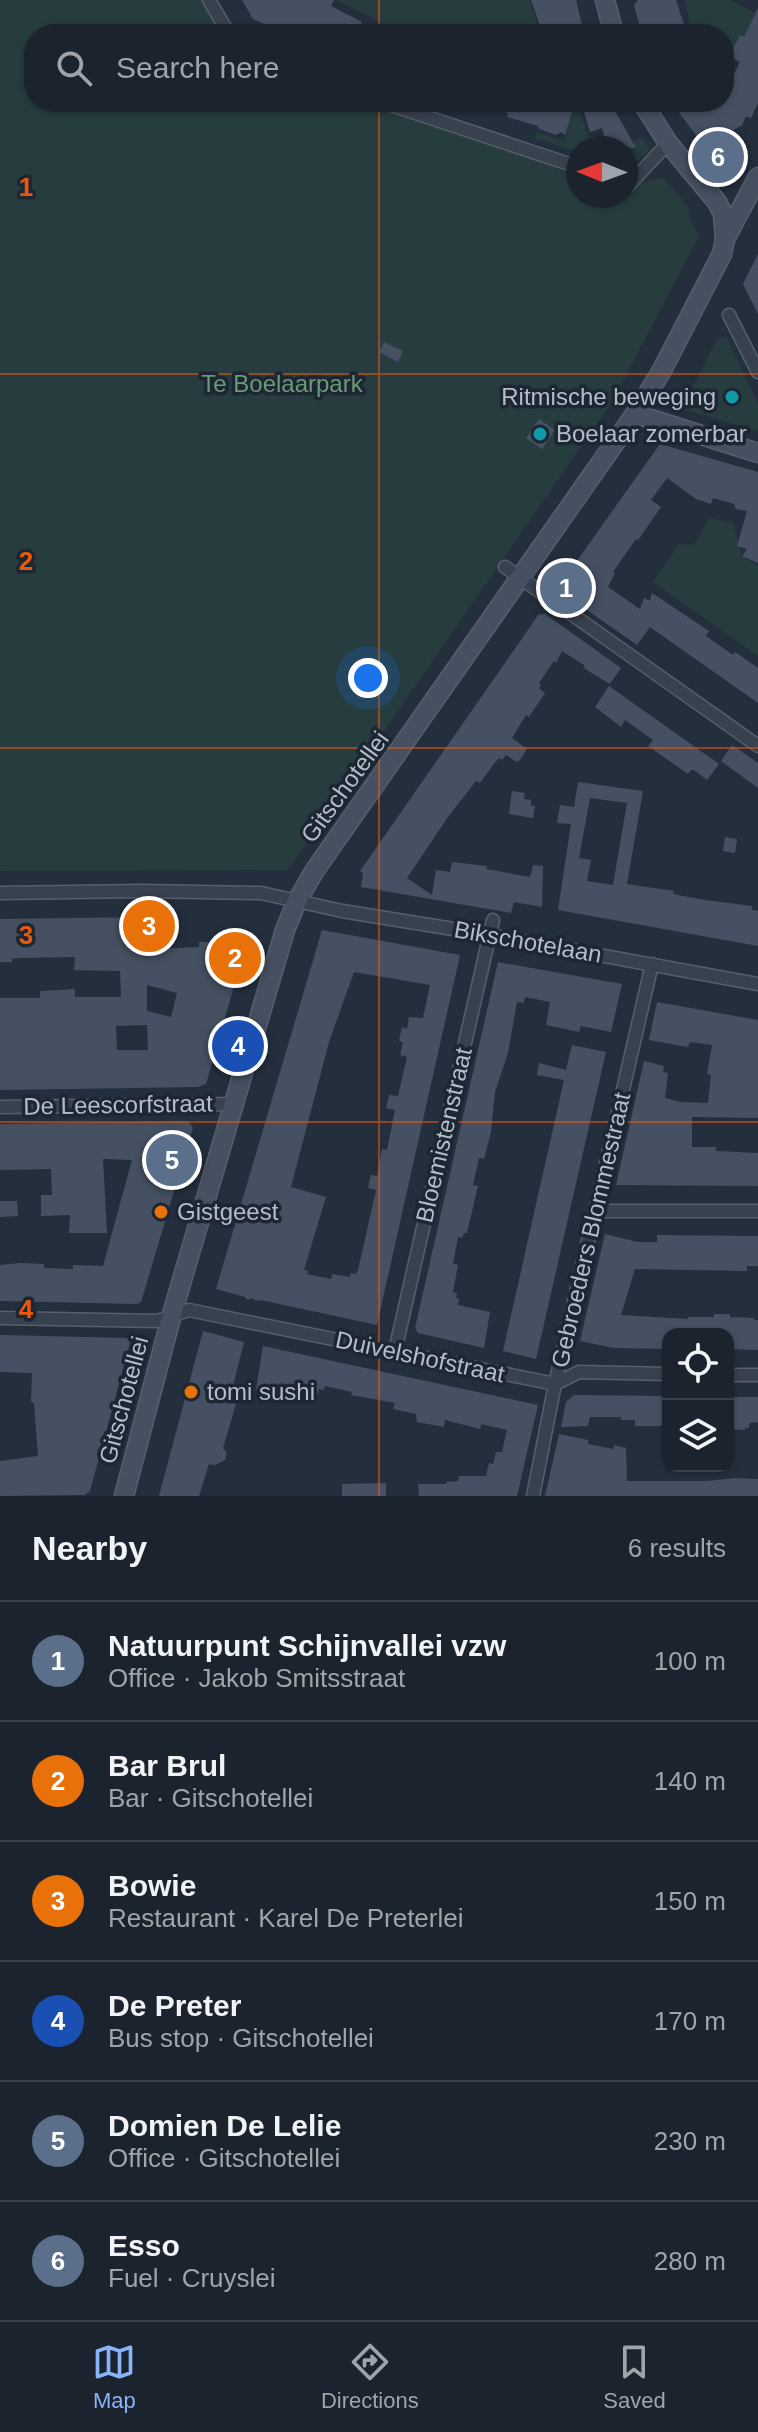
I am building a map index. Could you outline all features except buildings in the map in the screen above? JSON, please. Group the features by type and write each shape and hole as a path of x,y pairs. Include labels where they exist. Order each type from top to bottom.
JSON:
{"street":[{"path":"209,0 223,24"},
{"path":"605,0 611,24"},
{"path":"412,112 566,163"},
{"path":"648,112 668,143 717,202 723,214 725,239"},
{"path":"638,175 668,143"},
{"name":"Gitschotellei","path":"124,1496 172,1314 285,930 297,901 315,870 635,414 661,372 758,177"},
{"path":"729,315 758,372"},
{"path":"635,414 758,453"},
{"path":"505,567 758,746"},
{"name":"Bikschotelaan","path":"0,893 261,893 758,984"},
{"name":"Bloemistenstraat","path":"395,1351 493,920"},
{"name":"Gebroeders Blommestraat","path":"533,1496 555,1384 652,964"},
{"name":"De Leescorfstraat","path":"0,1107 236,1104"},
{"path":"595,1211 758,1211"},
{"name":"Duivelshofstraat","path":"0,1318 157,1321 189,1310 555,1384 579,1372 662,1374"},
{"path":"734,1375 758,1375"}],"green space":[{"name":"Te Boelaarpark","path":"0,0 203,0 215,24 24,24 24,112 396,112 566,172 566,208 638,208 638,185 664,178 690,209 688,215 699,236 613,400 288,870 0,871"},
{"path":"337,0 529,0 537,24 384,24"},
{"path":"684,0 729,0 755,13 749,27 758,43 739,36 734,46 734,24 688,24"},
{"path":"571,112 578,112 589,136 566,136 566,148 535,138 536,132 564,141"},
{"path":"642,137 650,149 638,161 638,139"},
{"path":"718,337 727,338 758,403 758,431 682,409"},
{"path":"709,518 733,523 742,556 758,566 758,656 653,582 679,544 694,545"}],"place":[{"name":"Esso","path":"718,157"},
{"name":"Ritmische beweging","path":"732,397"},
{"name":"Boelaar zomerbar","path":"540,434"},
{"name":"Natuurpunt Schijnvallei vzw","path":"566,588"},
{"name":"Bowie","path":"149,926"},
{"name":"Bar Brul","path":"235,958"},
{"name":"De Preter","path":"238,1046"},
{"name":"Domien De Lelie","path":"172,1160"},
{"name":"Gistgeest","path":"161,1212"},
{"name":"tomi sushi","path":"191,1392"}]}
